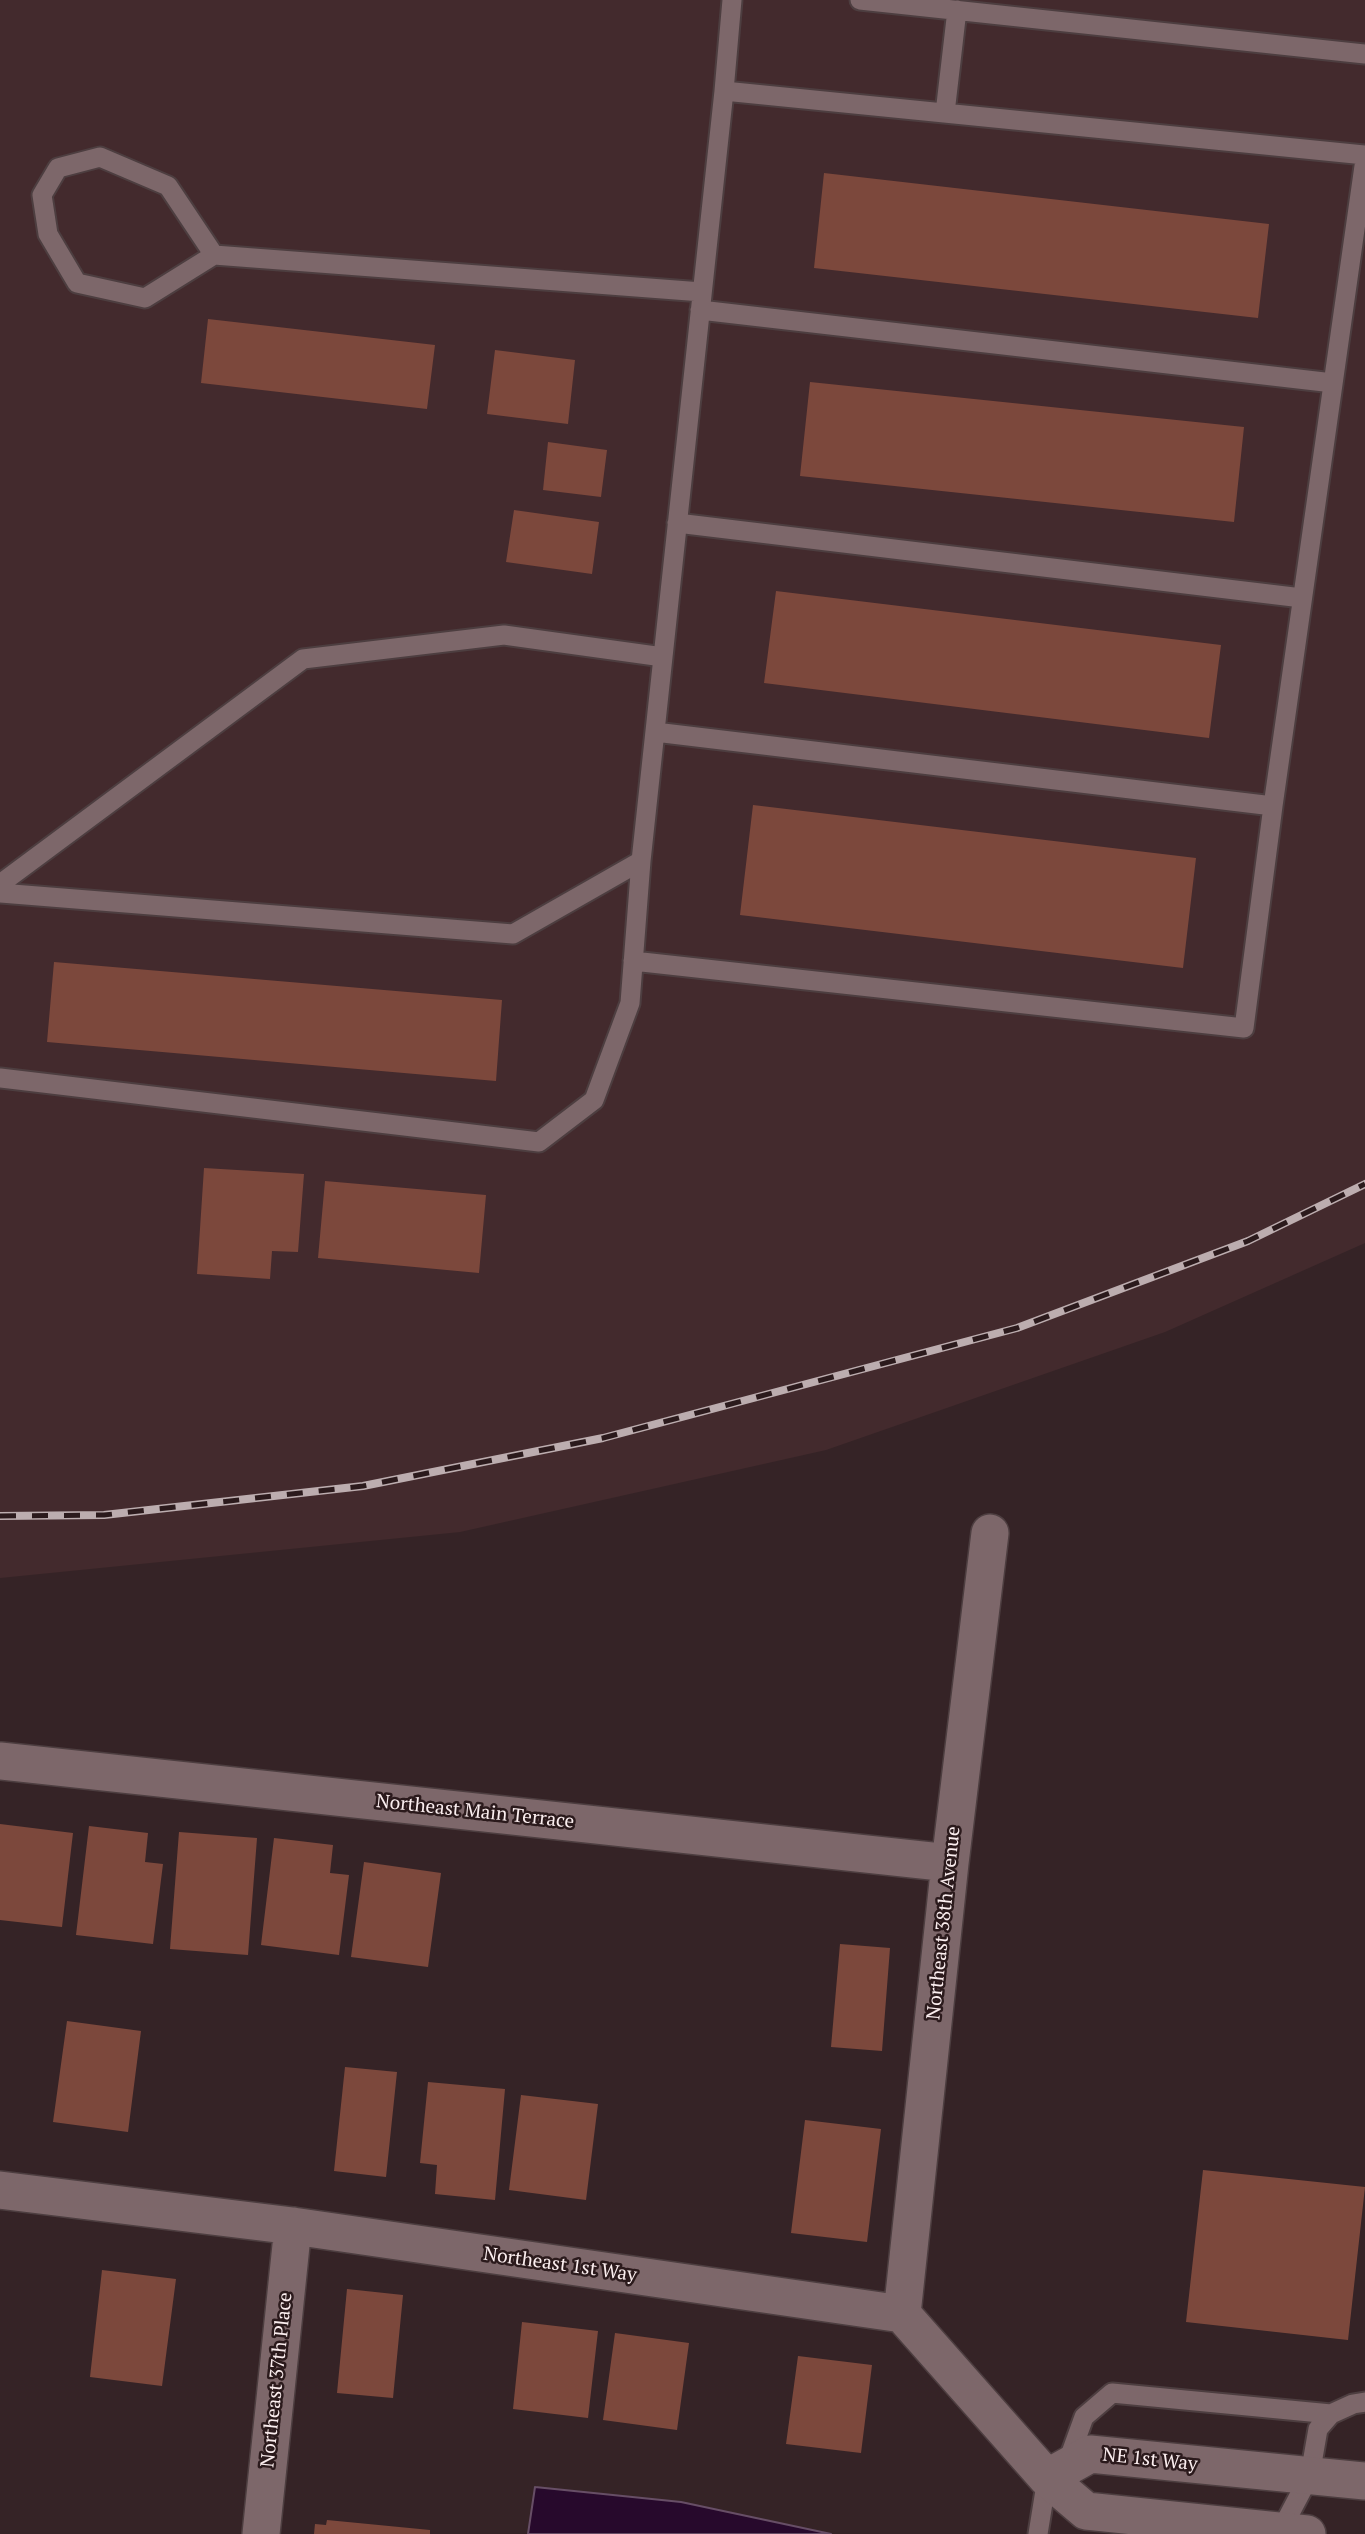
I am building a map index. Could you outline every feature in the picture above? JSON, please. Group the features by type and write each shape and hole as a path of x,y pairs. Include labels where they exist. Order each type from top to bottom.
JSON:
{"street":[{"name":"Northeast 38th Avenue","path":"902,2314 950,1863 990,1533"},
{"name":"Northeast Main Terrace","path":"0,1761 950,1863"},
{"name":"Northeast 1st Way","path":"0,2190 293,2226 902,2314"},
{"name":"Northeast 37th Place","path":"261,2534 293,2226"},
{"path":"902,2314 1056,2473 1086,2511 1289,2533"},
{"name":"NE 1st Way","path":"1056,2473 1090,2454 1365,2481"}],"lane":[{"path":"0,1078 539,1142 594,1100 630,1003 654,732 732,0"},
{"path":"860,0 957,10 1039,9 1365,54"},
{"path":"945,113 957,10"},
{"path":"633,961 1244,1028 1365,157 724,91"},
{"path":"214,255 168,186 100,157 58,168 42,195 48,233 77,283 145,298 214,255 701,301 1333,383"},
{"path":"677,523 1302,598"},
{"path":"0,884 303,659 505,635 663,657"},
{"path":"654,732 1273,806"},
{"path":"0,892 513,934 641,861"},
{"path":"0,866 27,863"},
{"path":"1038,2534 1056,2473 1084,2417 1112,2393 1331,2414"},
{"path":"1289,2533 1310,2475 1318,2429 1331,2414 1353,2404 1365,2402"}],"shaded area":[{"path":"0,0 1365,0 1365,1243 1165,1332 826,1450 460,1532 0,1578"},
{"path":"535,2487 681,2502 831,2534 528,2534"}],"building":[{"path":"824,173 1269,224 1258,318 814,268"},
{"path":"208,319 435,345 427,409 201,383"},
{"path":"495,350 575,360 568,424 487,414"},
{"path":"810,382 1244,427 1234,522 800,476"},
{"path":"548,442 607,450 601,497 543,490"},
{"path":"514,510 599,522 592,574 506,562"},
{"path":"776,591 1221,645 1209,738 764,683"},
{"path":"753,805 1196,858 1183,968 740,915"},
{"path":"54,962 502,1000 496,1081 47,1042"},
{"path":"204,1168 304,1174 298,1252 272,1251 270,1279 197,1274"},
{"path":"325,1181 486,1195 479,1273 318,1258"},
{"path":"0,1824 73,1833 62,1927 0,1920"},
{"path":"89,1826 148,1833 145,1862 163,1864 153,1944 76,1935"},
{"path":"179,1832 257,1838 248,1955 170,1949"},
{"path":"274,1838 333,1845 330,1873 349,1875 339,1955 261,1945"},
{"path":"364,1862 441,1873 428,1967 351,1957"},
{"path":"840,1944 890,1948 882,2051 831,2047"},
{"path":"67,2021 141,2031 128,2132 53,2122"},
{"path":"345,2067 397,2072 386,2177 334,2171"},
{"path":"428,2082 505,2089 495,2200 435,2194 437,2165 420,2163"},
{"path":"521,2095 598,2104 586,2200 509,2190"},
{"path":"805,2120 881,2129 867,2242 791,2233"},
{"path":"1203,2170 1365,2187 1348,2340 1186,2322"},
{"path":"102,2270 176,2279 162,2386 90,2377"},
{"path":"347,2289 403,2295 393,2398 337,2393"},
{"path":"522,2322 598,2331 588,2418 513,2409"},
{"path":"615,2333 689,2343 677,2430 603,2420"},
{"path":"798,2356 872,2365 861,2453 786,2444"},
{"path":"327,2520 430,2530 430,2534 314,2534 315,2524 326,2525"}],"railway":[{"path":"0,1516 104,1515 363,1486 603,1438 1017,1328 1248,1241 1365,1184"}]}
